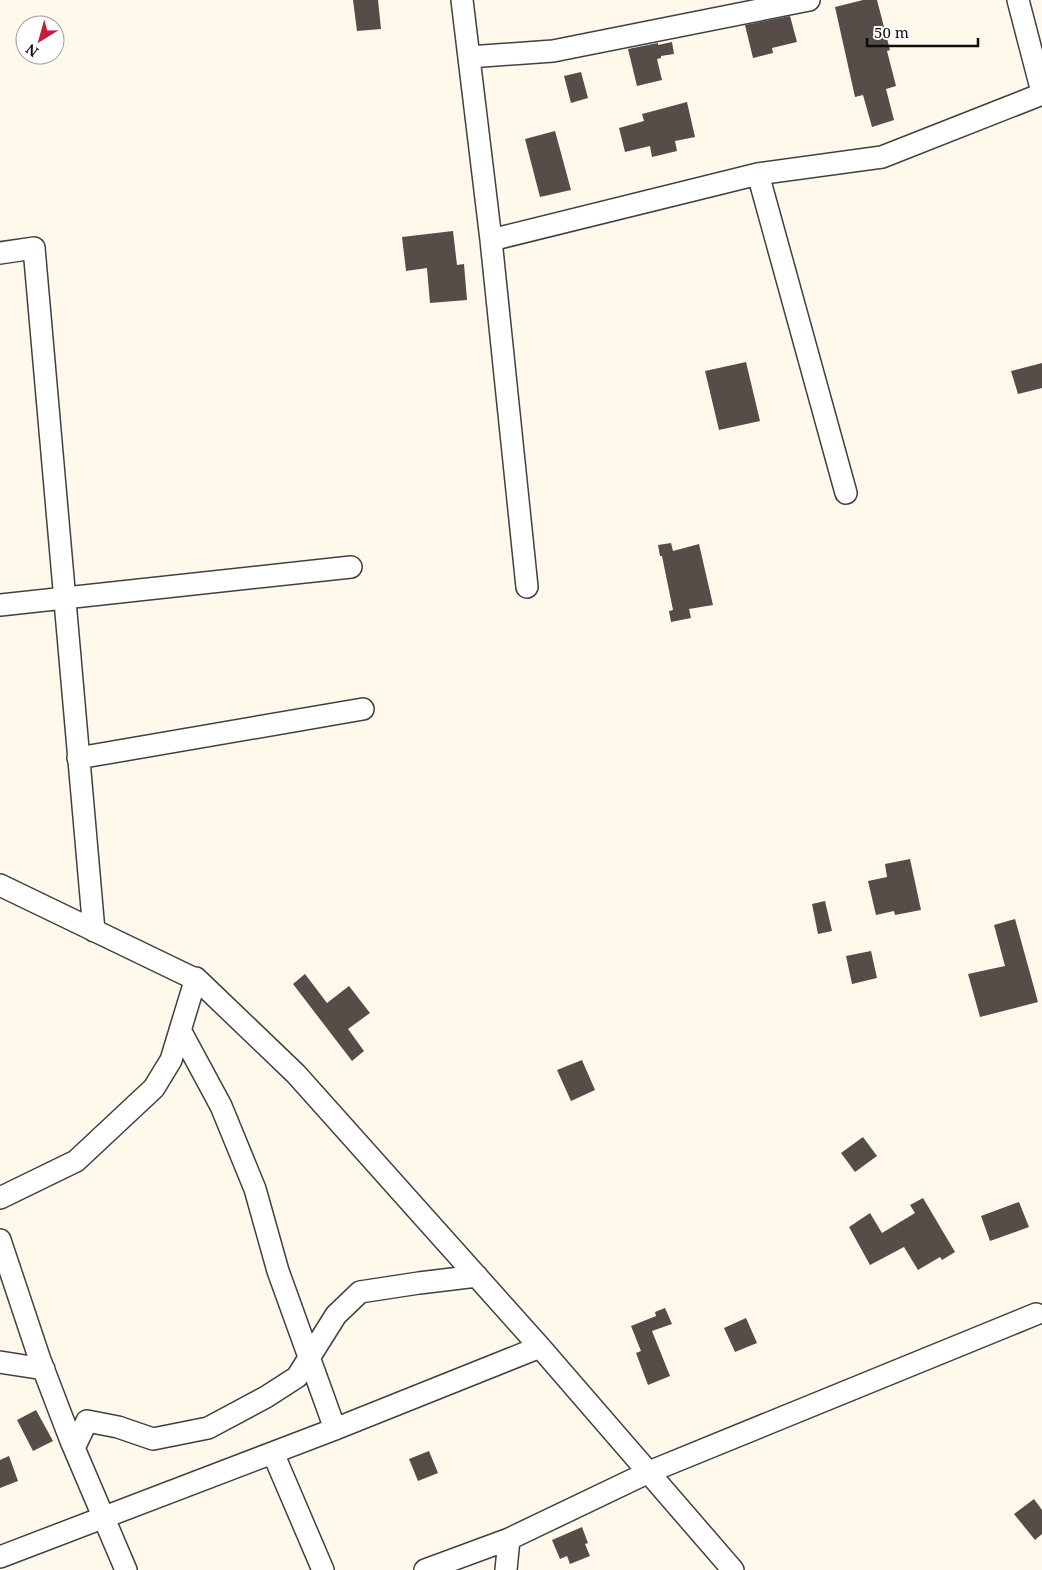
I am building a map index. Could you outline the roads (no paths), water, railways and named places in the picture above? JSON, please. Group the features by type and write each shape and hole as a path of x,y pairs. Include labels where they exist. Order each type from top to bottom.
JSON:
{"street":[{"path":"462,0 491,240 527,587"},
{"path":"469,57 553,51 809,0"},
{"path":"491,240 758,174 882,157 1042,93 1018,0"},
{"path":"758,174 846,493"},
{"path":"0,253 34,248 94,931"},
{"path":"0,605 352,567"},
{"path":"78,758 362,709"},
{"path":"0,885 196,978 296,1074 540,1347 734,1570"},
{"path":"0,1198 76,1161 154,1088 170,1060 196,978"},
{"path":"180,1030 220,1106 255,1189 278,1271 335,1428"},
{"path":"0,1240 44,1369 74,1448 126,1570"},
{"path":"74,1448 87,1422 118,1427 153,1440 208,1428 266,1397 297,1377 336,1315 360,1292 420,1282 477,1276"},
{"path":"425,1570 509,1539 649,1472 1036,1314"},
{"path":"0,1557 273,1453 540,1347"},
{"path":"0,1362 44,1369"},
{"path":"273,1453 323,1570"},
{"path":"703,1535 718,1570"},
{"path":"506,1570 509,1539"}]}
